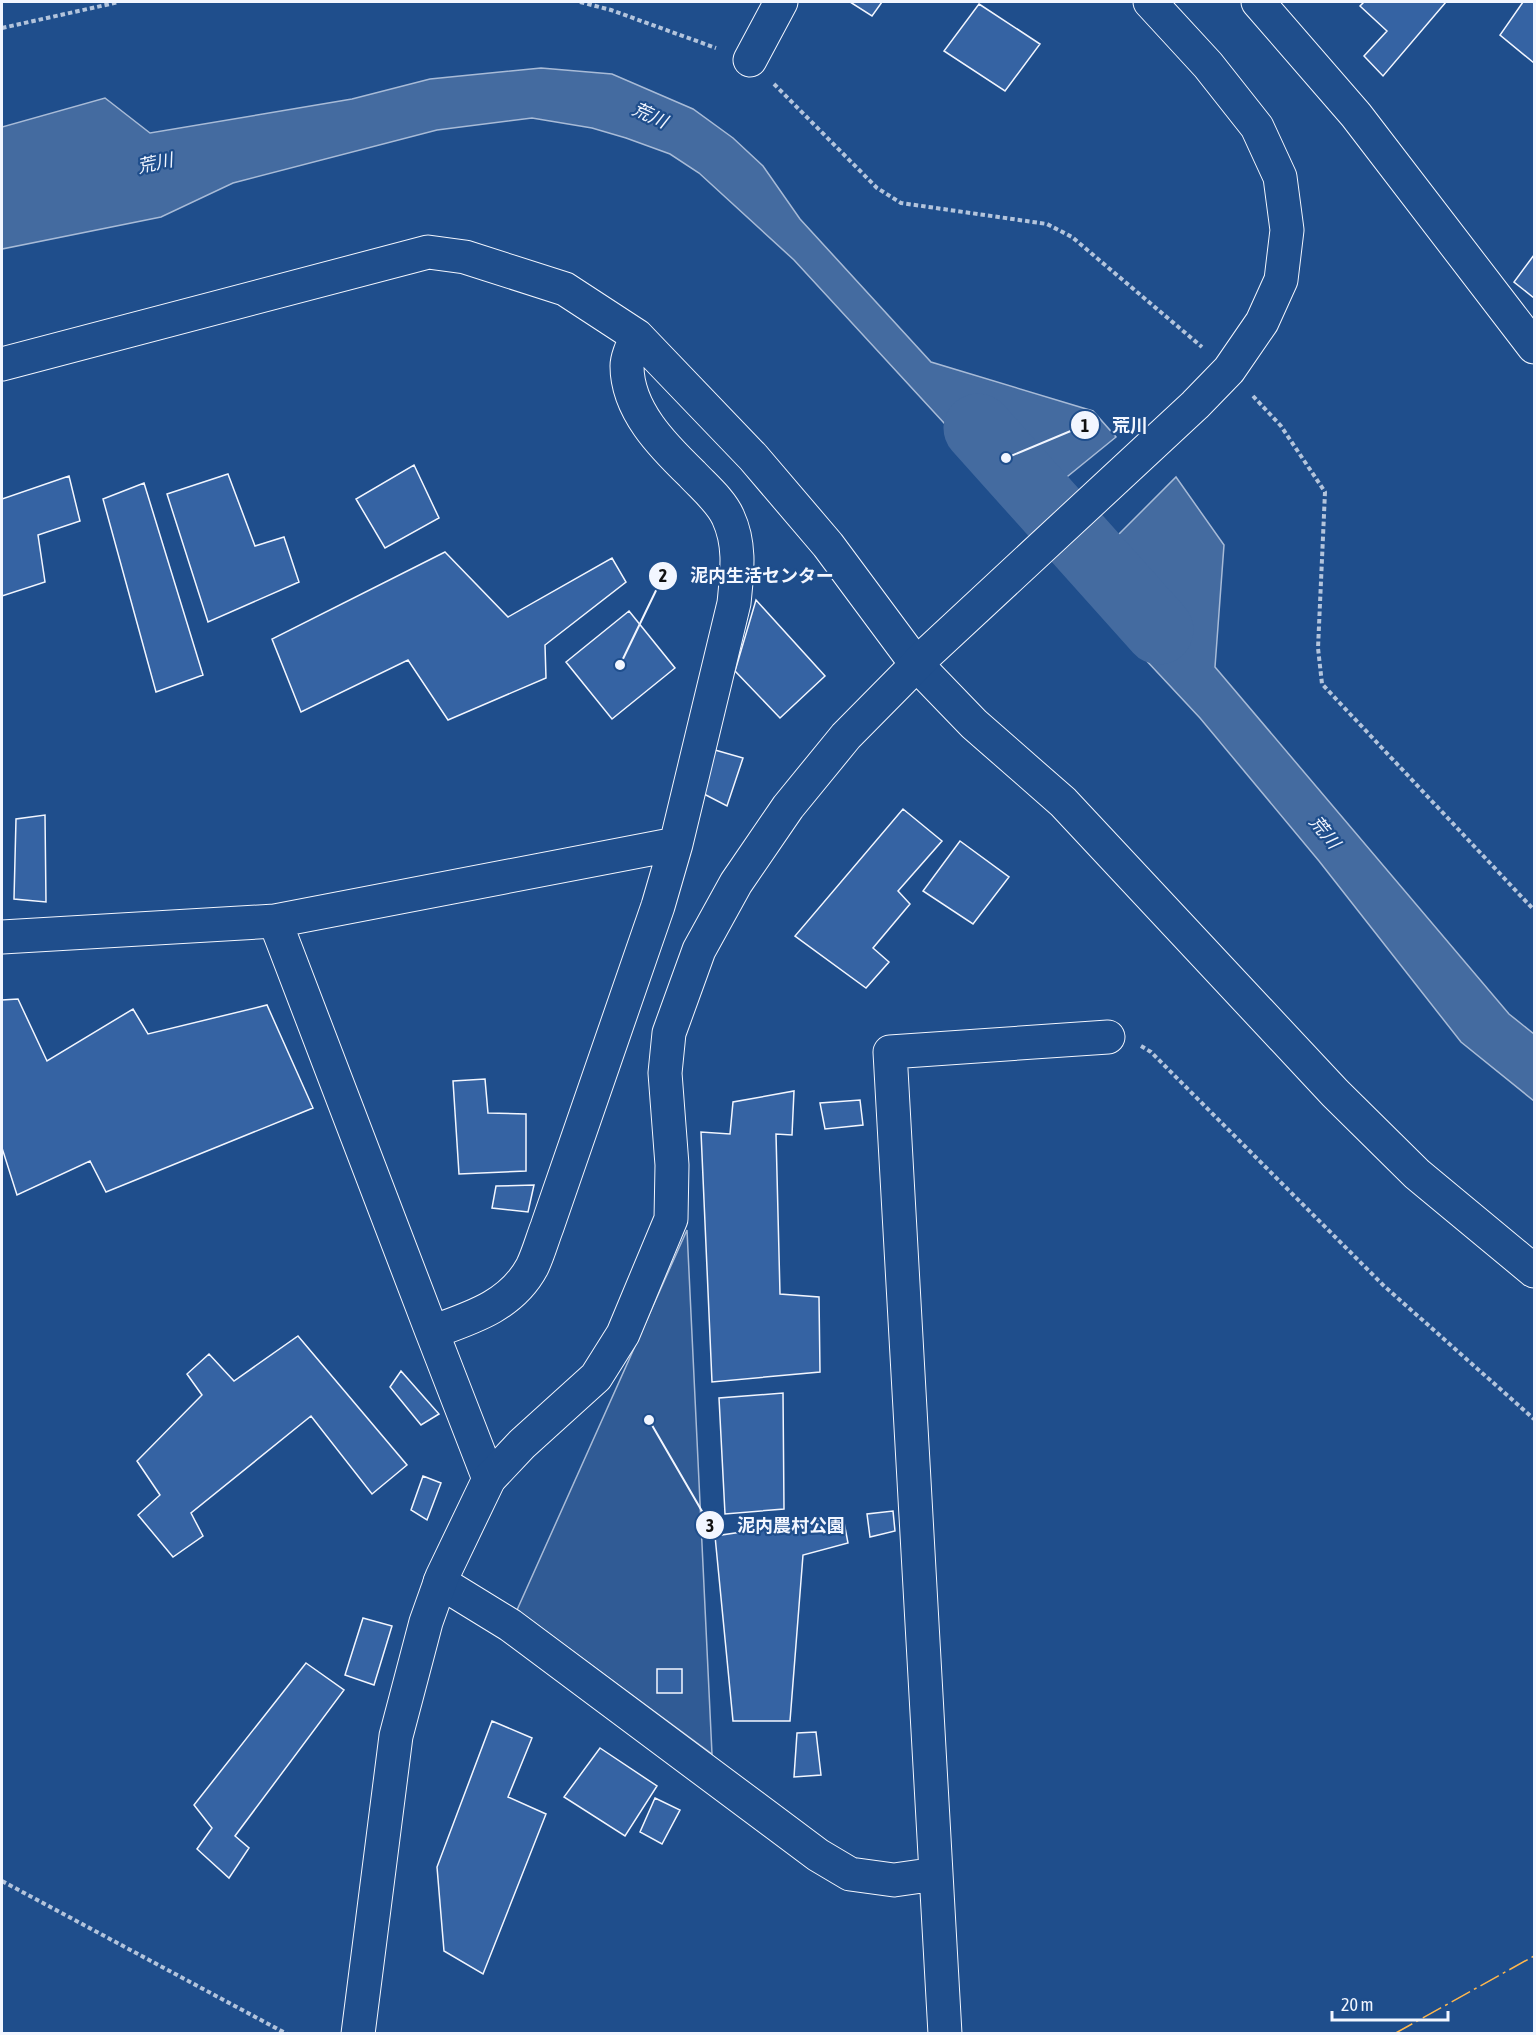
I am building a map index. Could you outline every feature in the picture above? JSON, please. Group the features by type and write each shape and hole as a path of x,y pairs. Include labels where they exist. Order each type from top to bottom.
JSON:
{"street":[{"path":"750,60 781,2"},
{"path":"358,2034 396,1736 426,1622 440,1582 489,1479 522,1444 596,1377 623,1334 671,1219 672,1166 665,1074 669,1033 699,950 736,883 788,807 846,736 923,659 1230,370 1262,322 1281,280 1287,230 1280,177 1257,127 1208,65 1150,2"},
{"path":"1258,2 1356,115 1534,347"},
{"path":"2,364 428,252 465,257 565,289 637,336 753,457 828,544 974,724 1063,802 1335,1093 1417,1174 1534,1271"},
{"path":"432,1332 497,1306 518,1288 532,1267 650,928 676,844 734,603 738,565 736,539 727,514 709,491 686,469 644,421 630,388 627,364 637,336"},
{"path":"2,938 275,921 676,844"},
{"path":"275,921 489,1479"},
{"path":"945,2034 890,1052 1108,1037"},
{"path":"440,1582 510,1625 818,1855 850,1874 894,1880 936,1874"}],"path":[{"path":"2,28 119,2"},
{"path":"580,2 610,9 750,60 877,188 901,203 1047,224 1071,237 1230,370 1281,426 1325,492 1318,648 1322,684 1534,910"},
{"path":"1108,1037 1130,1039 1151,1052 1383,1285 1534,1419"},
{"path":"2,1881 287,2034"}],"shaded area":[{"path":"687,1230 712,1754 517,1610"}],"water":[{"path":"541,68 612,74 693,109 733,138 763,166 800,219 931,362 1093,411 1116,437 1025,511 794,260 699,173 670,154 592,128 532,118 437,130 233,183 161,217 2,249 2,127 105,98 150,133 352,99 430,79"},
{"path":"1176,477 1224,545 1215,667 1509,1014 1534,1034 1534,1101 1461,1042 1319,861 1200,718 1129,642 1075,578"}],"building":[{"path":"850,2 882,2 872,16"},
{"path":"1364,2 1446,2 1383,76 1364,56 1387,31 1360,6"},
{"path":"1523,2 1534,2 1534,63 1500,35"},
{"path":"979,4 1040,44 1005,91 944,51"},
{"path":"1534,255 1534,298 1514,282"},
{"path":"414,465 439,518 385,548 356,499"},
{"path":"228,474 255,546 284,537 299,582 208,622 167,494"},
{"path":"69,476 80,521 38,535 45,582 2,596 2,499"},
{"path":"144,483 203,675 156,692 103,499"},
{"path":"445,552 508,617 612,558 626,582 545,645 546,678 448,720 408,660 301,712 272,639"},
{"path":"756,600 825,676 780,718 735,671"},
{"path":"629,611 675,668 612,719 566,662"},
{"path":"715,750 743,758 727,806 704,794"},
{"path":"903,809 942,841 898,891 910,904 873,948 889,962 866,988 795,936"},
{"path":"45,815 46,902 14,899 16,819"},
{"path":"960,841 1009,877 973,924 923,891"},
{"path":"18,999 47,1061 133,1009 148,1034 267,1005 313,1108 106,1192 90,1161 17,1195 2,1148 2,1000"},
{"path":"485,1079 488,1113 526,1114 526,1171 459,1174 453,1081"},
{"path":"794,1091 792,1135 776,1134 780,1294 819,1297 820,1372 712,1382 701,1132 730,1134 733,1102"},
{"path":"860,1100 863,1125 825,1129 820,1103"},
{"path":"534,1185 528,1212 492,1208 496,1186"},
{"path":"298,1336 407,1465 372,1494 311,1416 191,1513 203,1536 173,1557 138,1515 160,1495 137,1461 202,1395 187,1374 209,1354 234,1381"},
{"path":"401,1371 439,1414 421,1425 390,1387"},
{"path":"783,1393 784,1509 725,1514 719,1398"},
{"path":"423,1476 441,1483 427,1520 411,1510"},
{"path":"893,1511 895,1531 870,1537 867,1514"},
{"path":"843,1517 848,1543 803,1555 790,1721 733,1721 715,1536"},
{"path":"363,1618 392,1626 374,1685 345,1675"},
{"path":"306,1663 344,1690 235,1836 249,1848 229,1878 197,1849 212,1828 194,1805"},
{"path":"657,1669 682,1669 682,1693 657,1693"},
{"path":"492,1721 532,1738 508,1797 546,1814 483,1974 444,1951 437,1867"},
{"path":"816,1732 821,1775 794,1777 797,1733"},
{"path":"600,1748 657,1786 625,1836 564,1797"},
{"path":"655,1798 680,1810 662,1844 640,1832"}],"waterway":[{"name":"荒川","path":"978,428 1159,630"}],"power":[{"path":"1394,2034 1534,1956"}],"place":[{"name":"荒川","path":"1006,458"},
{"name":"泥内生活センター","path":"620,665"},
{"name":"泥内農村公園","path":"649,1420"}]}
